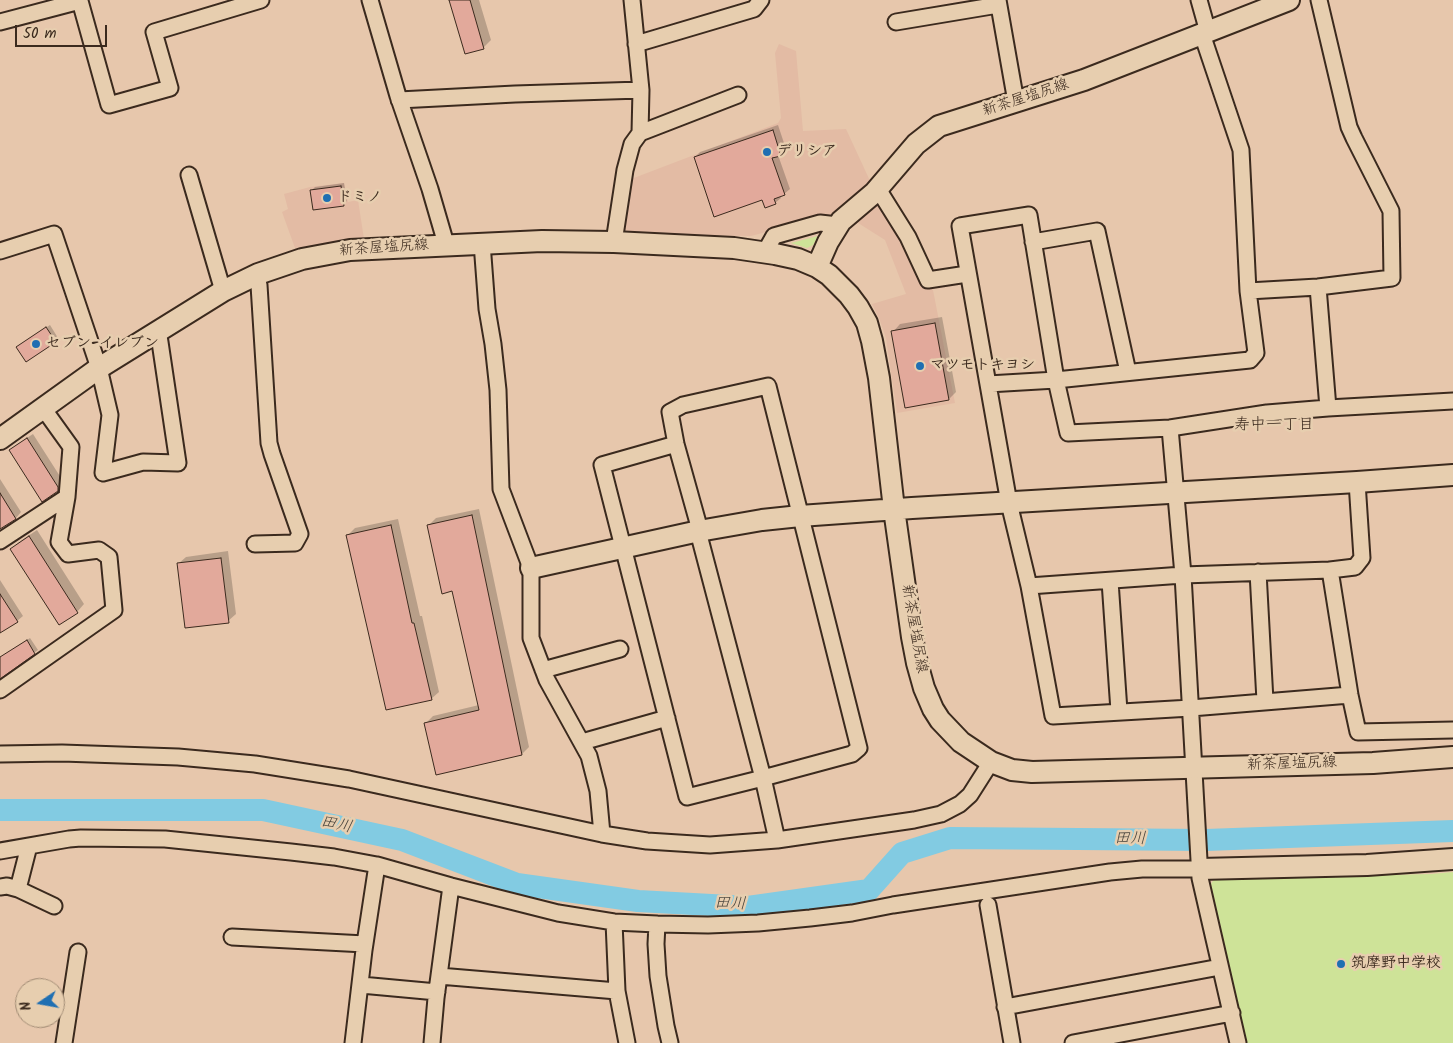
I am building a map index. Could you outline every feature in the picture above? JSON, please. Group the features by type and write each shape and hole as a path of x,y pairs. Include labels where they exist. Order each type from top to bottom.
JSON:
{"main road":[{"name":"新茶屋塩尻線","path":"817,267 828,242 841,221 878,189 916,144 939,126 1084,80 1289,0"},
{"name":"新茶屋塩尻線","path":"0,439 99,368 223,291 255,275 302,259 341,251 446,244 542,241 614,242 734,248 798,259 817,267 839,284 858,306 867,324 879,378 894,509 917,663 924,688 937,714 961,742 990,762 1012,770 1032,772 1194,776 1453,757"},
{"path":"531,568 699,531 762,520 800,516 1453,475"},
{"path":"1200,864 1367,865 1453,859"}],"street":[{"path":"0,22 80,1 109,105 170,88 154,32 261,0"},
{"path":"370,0 399,100 430,189 446,244"},
{"path":"632,0 641,90 640,133"},
{"path":"636,44 754,9 761,0"},
{"path":"988,384 1056,380 1250,360 1256,354 1248,290 1241,150 1204,40 1206,25 1199,0"},
{"path":"1248,290 1318,287 1392,278 1391,211 1349,127 1319,0"},
{"path":"896,22 998,2 1016,102"},
{"path":"399,100 507,94 641,90"},
{"path":"614,242 625,170 632,144 640,133 738,95"},
{"path":"190,176 223,291"},
{"path":"878,189 908,237 928,280 967,274"},
{"path":"1350,695 1191,708 1054,716 1029,586 1009,503 960,226 1029,215 1056,380 1068,433 1170,428 1267,413 1453,401"},
{"path":"765,252 774,236 820,223 838,225"},
{"path":"1033,242 1097,231 1128,372"},
{"path":"0,251 54,234 99,368 110,415 103,473 144,462 178,462 158,331"},
{"path":"482,244 487,309 498,390 501,489 531,568 531,638 547,680 589,756 598,791 602,834"},
{"path":"255,275 259,285 269,442 300,534 296,543 256,544"},
{"path":"1318,287 1328,408"},
{"path":"676,444 602,465 687,797 763,778 852,754 859,748 804,523 800,516 768,386 683,405 670,412 676,444 763,778 778,840"},
{"path":"0,690 114,610 109,556 99,550 68,554 59,542 67,497 71,448 44,408"},
{"path":"1170,428 1183,575 1200,878 1238,1043"},
{"path":"1029,586 1183,575 1330,570 1355,567 1362,558 1357,482"},
{"path":"0,541 67,497"},
{"path":"1330,570 1350,695 1358,732 1453,730"},
{"path":"1258,572 1265,702"},
{"path":"1110,581 1119,711"},
{"path":"543,670 620,649"},
{"path":"582,742 667,718"},
{"path":"0,754 62,753 178,757 255,764 349,780 602,834 647,841 710,845 778,840 914,820 941,814 960,804 970,795 990,762"},
{"path":"0,851 81,838 165,839 291,852 377,865 558,914 614,922 708,925 758,923 852,913 911,902 1110,872 1200,864"},
{"path":"18,889 30,846"},
{"path":"354,1043 365,944 377,865"},
{"path":"0,887 7,886 18,889 54,906"},
{"path":"435,1043 437,992 451,886"},
{"path":"988,905 1012,1043"},
{"path":"614,922 617,991 627,1043"},
{"path":"658,924 656,944 658,976 670,1043"},
{"path":"232,936 365,944"},
{"path":"64,1043 78,952"},
{"path":"1005,1006 1220,966"},
{"path":"439,976 617,991"},
{"path":"361,984 437,992"},
{"path":"1073,1043 1232,1014"}],"shaded area":[{"path":"779,44 796,51 803,131 846,129 871,183 845,211 751,236 684,235 618,231 626,181 778,123 781,118 775,53"},
{"path":"344,183 348,202 358,200 364,239 295,248 282,212 288,209 284,194 310,187"},
{"path":"876,204 881,204 932,285 955,403 897,413 886,338 872,304 906,294 885,240 855,221"}],"green space":[{"path":"818,236 813,245 807,248 791,243"},
{"name":"筑摩野中学校","path":"1453,872 1453,1043 1247,1043 1211,884 1214,879"}],"building":[{"path":"449,0 470,0 484,49 465,54"},
{"path":"773,130 781,156 772,158 785,195 774,199 776,204 765,208 762,200 714,217 694,157"},
{"name":"ドミノ","path":"341,186 344,206 313,210 310,190"},
{"name":"マツモトキヨシ","path":"935,323 949,400 905,408 891,331"},
{"name":"セブン-イレブン","path":"46,327 56,342 26,362 16,347"},
{"path":"27,438 58,487 58,491 42,502 9,450"},
{"path":"0,493 16,519 0,529"},
{"path":"472,515 522,755 436,775 424,723 479,710 452,591 442,594 427,525"},
{"path":"391,525 412,623 414,623 432,700 386,710 346,535"},
{"path":"29,536 78,613 59,625 10,549"},
{"path":"221,558 229,623 185,628 177,563"},
{"path":"0,594 18,622 0,633"},
{"path":"27,640 35,654 0,679 0,657"}],"waterway":[{"name":"田川","path":"0,810 263,810 402,840 517,884 638,901 748,907 869,890 902,853 950,838 1206,840 1453,831"}],"place":[{"name":"デリシア","path":"767,152"},
{"name":"ドミノ","path":"327,198"},
{"name":"セブン-イレブン","path":"36,344"},
{"name":"マツモトキヨシ","path":"920,366"},
{"name":"筑摩野中学校","path":"1341,964"}],"district":[{"name":"寿中一丁目","path":"1274,426"}]}
